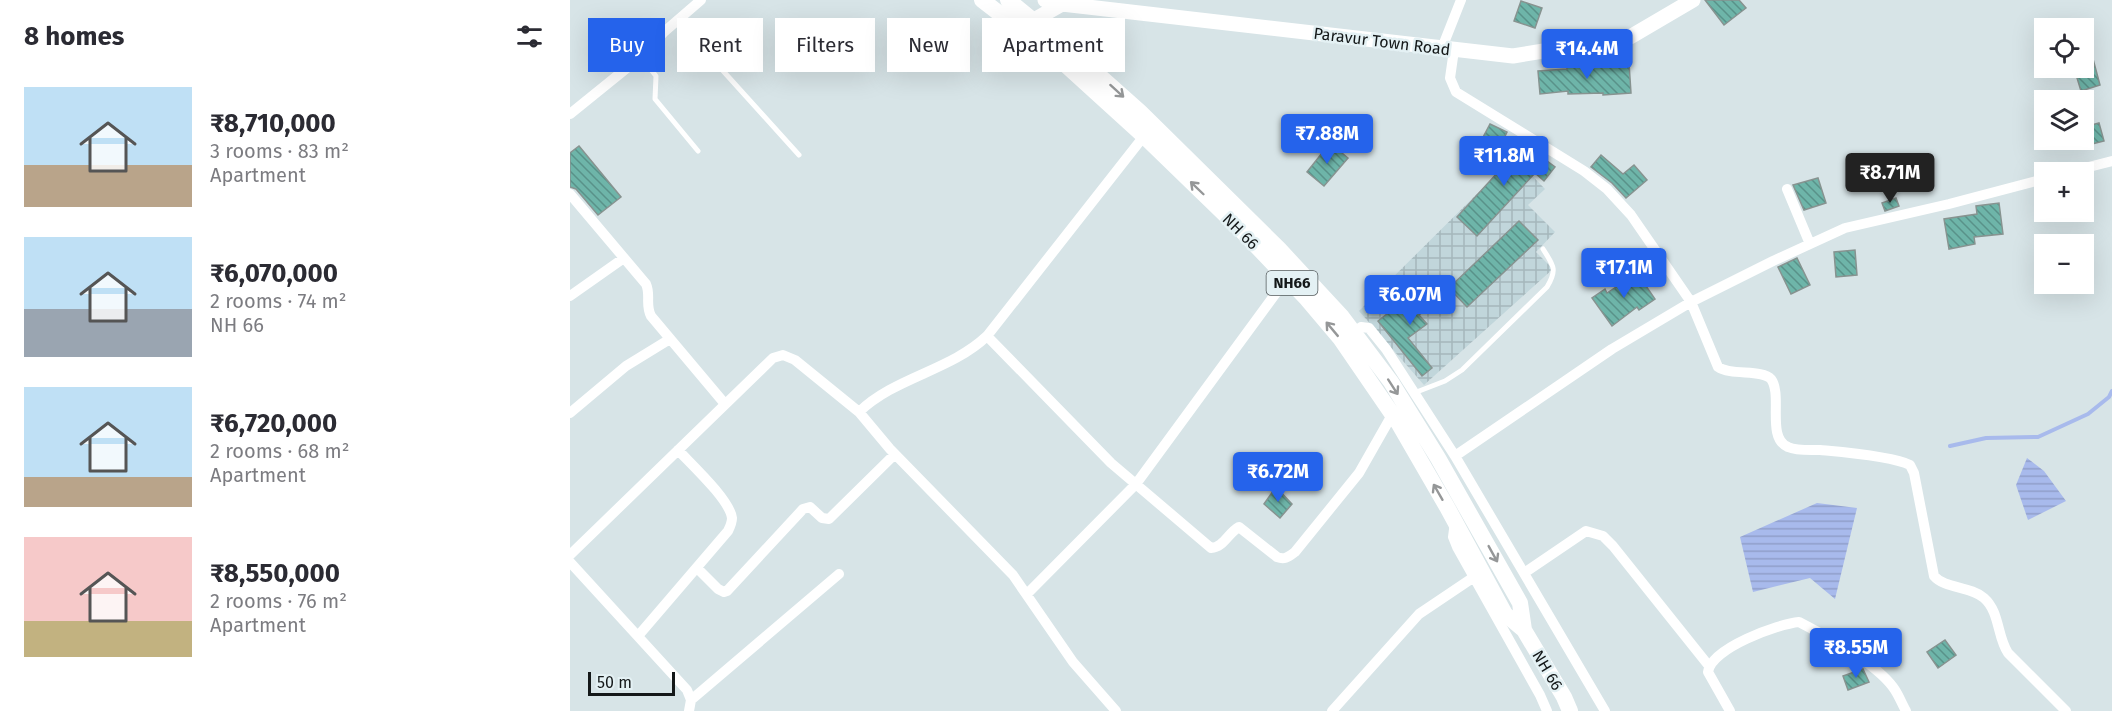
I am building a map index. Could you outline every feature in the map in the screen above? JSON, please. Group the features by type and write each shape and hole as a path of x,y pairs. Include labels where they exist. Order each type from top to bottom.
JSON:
{"highway":[{"name":"NH 66","path":"982,0 1066,66 1144,136 1242,231 1340,338 1392,415 1455,522 1505,614 1524,630 1570,711"},
{"name":"NH 66","path":"1008,0 1031,18"},
{"name":"NH 66","path":"1094,72 1140,112 1279,249 1316,287 1354,332 1391,382 1443,468 1520,603 1524,630"}],"main road":[{"name":"Paravur Town Road","path":"1045,0 1062,4 1513,56 1630,37 1693,0"},
{"path":"1038,18 1062,4"}],"street":[{"path":"681,18 701,0"},
{"path":"1461,0 1448,49 1450,78 1456,92 1584,171 1607,189 1631,215 1691,302 1718,367 1729,371 1765,375 1771,380 1774,388 1777,435 1782,444 1792,449 1839,452 1910,465 1914,473 1934,576 1939,580 1975,592 1984,598 1993,611 2003,647 2066,711"},
{"path":"665,34 677,22"},
{"path":"570,114 622,72"},
{"path":"859,412 878,395 964,354 987,336 1144,136"},
{"path":"2094,166 2112,161"},
{"path":"1455,456 1612,350 1691,302 1810,244 1845,228 2034,182"},
{"path":"1787,189 1810,244"},
{"path":"570,194 646,284 649,289 648,311 725,404"},
{"path":"570,296 624,258"},
{"path":"1027,594 1136,484 1287,278"},
{"path":"1354,332 1361,327 1370,329 1386,349 1455,456 1605,711"},
{"path":"987,336 1111,463 1211,548 1220,546 1239,527 1283,560 1294,552 1359,473 1392,415"},
{"path":"570,413 626,366 670,339"},
{"path":"570,555 772,358 779,354 795,360 859,412 895,454 1013,575 1074,662 1116,711"},
{"path":"638,636 728,531 731,524 732,516 723,500 678,450"},
{"path":"697,568 718,589 727,591 803,509 810,507 822,518 829,519 895,454"},
{"path":"1455,522 1453,537 1547,711"},
{"path":"1524,573 1586,531 1603,536 1709,666"},
{"path":"570,562 687,690 690,706"},
{"path":"690,706 839,574"},
{"path":"1332,711 1419,614 1474,577"},
{"path":"1730,711 1708,672 1709,666 1719,655 1763,631 1799,622 1883,676 1895,690 1906,711"}],"lane":[{"path":"653,72 656,76 655,99 698,152"},
{"path":"724,72 799,155"},
{"path":"1414,393 1445,381 1462,370 1547,287 1554,274 1554,269 1543,249"}],"shaded area":[{"path":"1514,157 1545,189 1528,205 1555,232 1536,252 1553,269 1424,385 1359,311"}],"water":[{"path":"2027,458 2044,471 2066,501 2028,520 2016,485"},
{"path":"1817,503 1857,508 1835,599 1810,578 1753,592 1740,537"}],"building":[{"path":"1705,0 1739,0 1746,8 1724,25"},
{"path":"1521,1 1542,8 1535,28 1514,21"},
{"path":"1629,63 1631,93 1568,94 1568,91 1540,94 1538,71"},
{"path":"2094,63 2100,85 2081,90 2077,78 2094,78"},
{"path":"2099,123 2104,141 2094,144 2094,124"},
{"path":"1490,124 1507,132 1497,153 1479,145"},
{"path":"1520,141 1555,167 1544,181 1535,173 1477,236 1457,217 1510,159 1506,158"},
{"path":"1330,143 1348,158 1324,186 1307,172"},
{"path":"579,146 621,197 598,215 576,189 570,187 570,153"},
{"path":"1601,155 1623,174 1634,165 1647,180 1626,198 1612,183 1591,167"},
{"path":"1818,178 1826,203 1804,210 1793,185"},
{"path":"1896,198 1899,206 1885,211 1882,203"},
{"path":"1999,203 2003,234 1974,237 1975,244 1949,249 1944,219 1977,214 1976,206"},
{"path":"1519,221 1538,240 1467,307 1449,288"},
{"path":"1855,250 1857,275 1836,277 1834,252"},
{"path":"1797,258 1810,285 1791,294 1778,267"},
{"path":"1637,273 1655,299 1639,310 1637,307 1612,326 1592,298 1605,289 1607,293"},
{"path":"1432,286 1441,298 1419,315 1427,324 1408,338 1432,368 1422,376 1378,321 1407,298 1410,303"},
{"path":"1276,487 1292,504 1280,518 1264,504"},
{"path":"1945,640 1956,655 1938,668 1927,652"},
{"path":"1863,669 1869,682 1848,690 1843,676"}],"waterway":[{"path":"1950,446 1986,438 2038,437 2088,414 2109,397 2112,391"}]}
